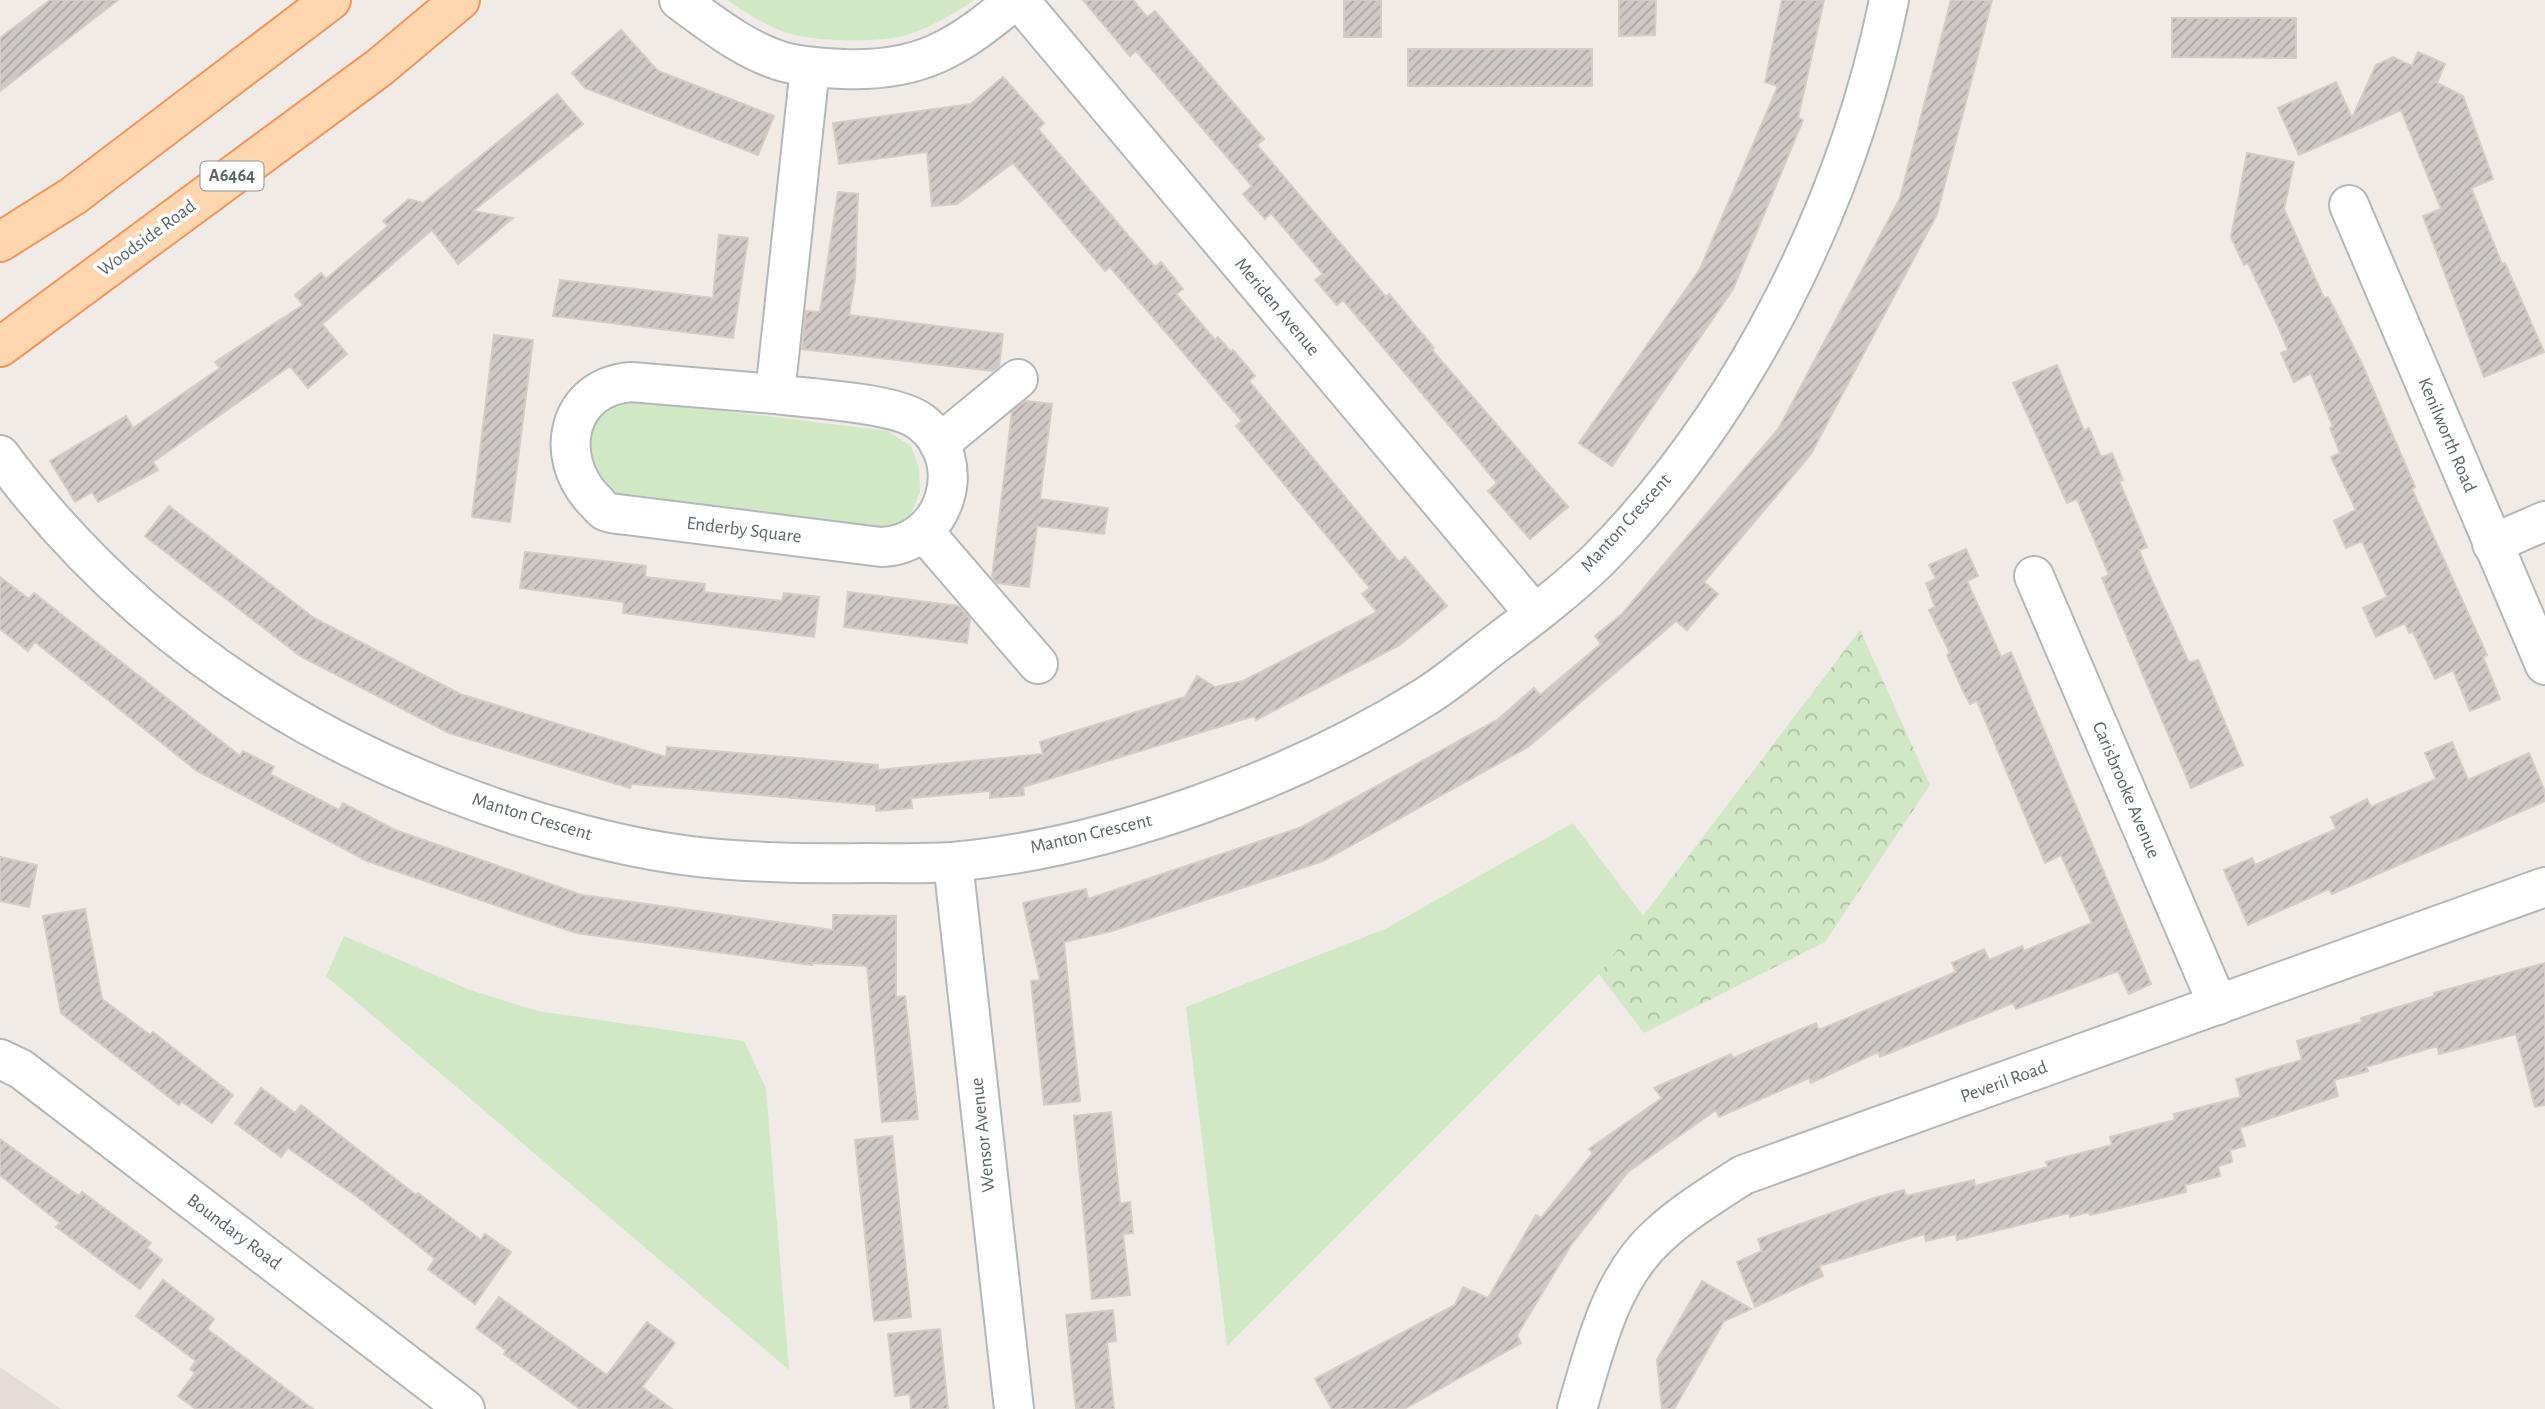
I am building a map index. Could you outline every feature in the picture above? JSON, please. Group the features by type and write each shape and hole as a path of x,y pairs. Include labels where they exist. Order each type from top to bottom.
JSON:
{"main road":[{"path":"0,242 84,188 331,0"},
{"name":"Woodside Road","path":"0,346 380,66 460,0"}],"street":[{"path":"679,0 734,39 782,62 810,67 869,70 912,65 971,36 1017,0"},
{"name":"Meriden Avenue","path":"1017,0 1535,614"},
{"name":"Manton Crescent","path":"0,455 59,528 113,582 187,648 285,713 407,774 496,809 594,837 713,859 814,864 953,862 1131,827 1270,777 1426,696 1535,614 1596,562 1648,503 1723,402 1765,334 1807,251 1852,138 1878,55 1889,0"},
{"path":"775,394 810,67"},
{"name":"Kenilworth Road","path":"2349,205 2545,665"},
{"path":"939,444 1018,379"},
{"name":"Enderby Square","path":"631,382 775,394 904,411 923,423 939,444 947,473 945,498 938,519 924,532 896,547 881,547 605,511 582,486 569,439 576,416 591,396 612,384 631,382"},
{"path":"2492,544 2545,521"},
{"path":"924,532 1038,664"},
{"name":"Carisbrooke Avenue","path":"2034,576 2218,1005"},
{"name":"Wensor Avenue","path":"953,862 1014,1409"},
{"name":"Peveril Road","path":"1577,1409 1602,1324 1615,1295 1658,1236 1705,1199 1743,1175 2545,887"},
{"name":"Boundary Road","path":"0,1059 21,1069 465,1409"}],"shaded area":[{"path":"0,1367 61,1409 0,1409"}],"green space":[{"path":"727,0 974,0 942,20 907,35 845,40 811,38 784,32 754,18"},
{"path":"635,400 887,431 911,446 919,468 920,492 911,514 889,531 619,495 596,467 590,450 591,432 605,407"},
{"path":"1860,630 1930,785 1825,942 1644,1033 1599,974"},
{"path":"1573,823 1644,917 1599,974 1227,1346 1186,1007 1385,929"},
{"path":"344,936 470,990 538,1011 744,1041 766,1088 789,1370 326,976"}],"building":[{"path":"50,0 118,0 0,91 0,38"},
{"path":"1083,0 1133,0 1147,17 1155,11 1264,139 1257,145 1386,297 1389,294 1434,348 1432,350 1568,507 1530,539 1488,491 1497,483 1459,437 1343,300 1337,305 1315,280 1323,274 1271,213 1265,219 1243,194 1252,186 1136,51 1130,56"},
{"path":"1344,0 1381,0 1381,37 1344,37"},
{"path":"1619,0 1656,0 1655,35 1619,36"},
{"path":"1782,0 1824,0 1798,118 1803,120 1733,289 1612,466 1579,443 1700,269 1778,86 1765,82"},
{"path":"1951,0 1992,0 1937,214 1811,454 1704,582 1718,594 1687,630 1676,621 1528,747 1323,861 1112,931 1064,942 1080,1101 1044,1105 1031,981 1040,980 1023,903 1086,889 1088,899 1302,827 1497,720 1534,688 1540,695 1601,644 1595,636 1622,614 1779,428 1900,198"},
{"path":"2172,18 2296,18 2296,58 2172,57"},
{"path":"621,30 658,71 774,116 758,155 585,88 572,73"},
{"path":"1408,49 1592,49 1592,86 1408,86"},
{"path":"2418,52 2445,64 2437,83 2463,96 2493,179 2471,188 2502,264 2505,263 2544,352 2484,377 2423,216 2441,209 2401,110 2299,155 2278,108 2336,82 2352,118 2376,65 2393,57 2412,66"},
{"path":"1003,77 1044,123 1038,129 1155,267 1161,262 1183,289 1176,294 1215,340 1218,337 1231,352 1233,350 1255,376 1249,381 1399,562 1405,557 1447,606 1400,645 1256,720 1254,716 1023,787 1024,795 990,798 990,791 911,798 912,808 876,811 876,805 632,784 630,788 449,733 300,656 145,536 169,506 314,618 460,694 666,757 667,747 878,765 878,770 1043,754 1040,742 1185,697 1197,676 1215,687 1243,681 1377,612 1362,594 1370,588 1236,426 1242,421 1110,267 1105,271 1013,163 957,204 932,206 927,152 839,164 833,123 971,104"},
{"path":"557,94 583,124 473,211 513,218 458,264 432,230 322,324 347,354 308,388 290,366 153,462 158,470 98,502 92,492 75,502 50,461 126,416 133,428 220,368 215,362 303,305 295,295 321,273 326,279 388,226 383,221 409,199 423,203"},
{"path":"2247,153 2294,162 2284,209 2324,298 2328,297 2362,364 2415,487 2412,489 2487,655 2483,657 2500,699 2470,711 2453,670 2435,679 2413,632 2409,633 2405,623 2376,637 2363,608 2387,597 2362,541 2346,548 2334,521 2356,510 2331,457 2340,453 2330,428 2333,427 2311,373 2294,382 2281,353 2288,350 2276,322 2248,263 2244,265 2231,237"},
{"path":"838,192 858,194 855,279 849,315 1003,334 999,366 993,371 802,349 806,311 820,312"},
{"path":"719,235 748,238 733,338 553,316 560,280 713,298"},
{"path":"494,335 533,340 510,522 472,517"},
{"path":"2057,365 2084,431 2089,428 2101,457 2112,453 2123,480 2119,481 2147,547 2139,550 2148,572 2189,663 2198,660 2243,765 2191,788 2102,578 2109,575 2077,499 2067,503 2013,383"},
{"path":"1026,401 1052,404 1040,499 1108,508 1104,534 1037,526 1029,587 997,583 992,577 1012,412"},
{"path":"1966,549 1978,576 1967,581 2001,657 2011,652 2151,984 2129,994 2118,971 2016,1009 2013,1003 1880,1057 1878,1052 1811,1083 1809,1078 1719,1117 1716,1110 1628,1172 1571,1245 1517,1335 1521,1343 1404,1409 1332,1409 1315,1379 1455,1305 1463,1287 1488,1298 1536,1215 1541,1218 1593,1153 1589,1149 1662,1098 1654,1088 1731,1054 1733,1058 1816,1023 1819,1030 1956,972 1952,963 1984,949 1989,960 2022,946 2024,951 2092,923 2061,855 2045,863 1977,701 1970,704 1963,691 1947,655 1950,653 1929,610 1935,607 1926,583 1936,579 1929,565"},
{"path":"525,552 646,566 645,577 705,584 704,592 782,601 784,593 819,597 814,637 623,613 624,602 520,588"},
{"path":"0,577 29,599 34,593 240,756 243,751 274,767 270,774 339,810 343,803 395,830 582,895 833,930 833,915 896,916 896,997 905,996 918,1119 882,1122 867,966 812,965 576,933 367,861 197,771 35,642 28,651 0,629"},
{"path":"848,592 959,606 970,619 967,643 844,627"},
{"path":"2452,742 2468,780 2529,753 2545,792 2545,801 2332,894 2329,889 2248,925 2224,870 2252,858 2255,865 2336,829 2331,817 2367,799 2371,807 2436,779 2425,753"},
{"path":"0,857 37,865 29,907 0,901"},
{"path":"85,909 102,999 150,1035 153,1032 233,1095 212,1123 181,1101 179,1105 61,1013 43,916"},
{"path":"2545,963 2545,1105 2535,1107 2516,1034 2439,1054 2437,1046 2366,1067 2368,1071 2334,1080 2338,1096 2240,1128 2245,1146 2230,1150 2232,1162 2218,1166 2220,1176 2185,1185 2186,1192 2090,1215 2089,1212 2070,1217 2069,1213 1957,1240 1956,1234 1926,1241 1924,1234 1819,1266 1823,1276 1755,1307 1737,1262 1762,1251 1758,1239 1904,1190 1906,1196 1974,1180 1975,1186 2048,1167 2046,1162 2112,1145 2110,1137 2175,1120 2174,1114 2241,1097 2236,1079 2302,1060 2297,1041 2362,1022 2361,1018 2435,996 2434,993"},
{"path":"261,1088 295,1113 301,1105 416,1195 418,1193 481,1240 485,1234 511,1252 475,1304 428,1269 435,1259 363,1201 288,1148 281,1157 235,1123"},
{"path":"1111,1112 1120,1204 1130,1202 1133,1233 1123,1234 1130,1295 1092,1299 1074,1116"},
{"path":"892,1136 911,1317 874,1321 855,1140"},
{"path":"0,1139 79,1196 82,1192 151,1243 147,1248 162,1260 140,1289 56,1227 60,1223 0,1175"},
{"path":"163,1280 214,1319 207,1329 313,1409 196,1409 178,1396 195,1373 190,1369 196,1361 136,1316"},
{"path":"1702,1281 1751,1309 1724,1321 1674,1409 1662,1409 1657,1360"},
{"path":"499,1297 607,1375 647,1322 675,1343 642,1387 672,1409 580,1409 504,1354 506,1350 476,1328"},
{"path":"1113,1310 1116,1341 1107,1342 1114,1409 1076,1409 1066,1315"},
{"path":"940,1329 948,1409 911,1409 910,1394 895,1396 888,1334"}]}
